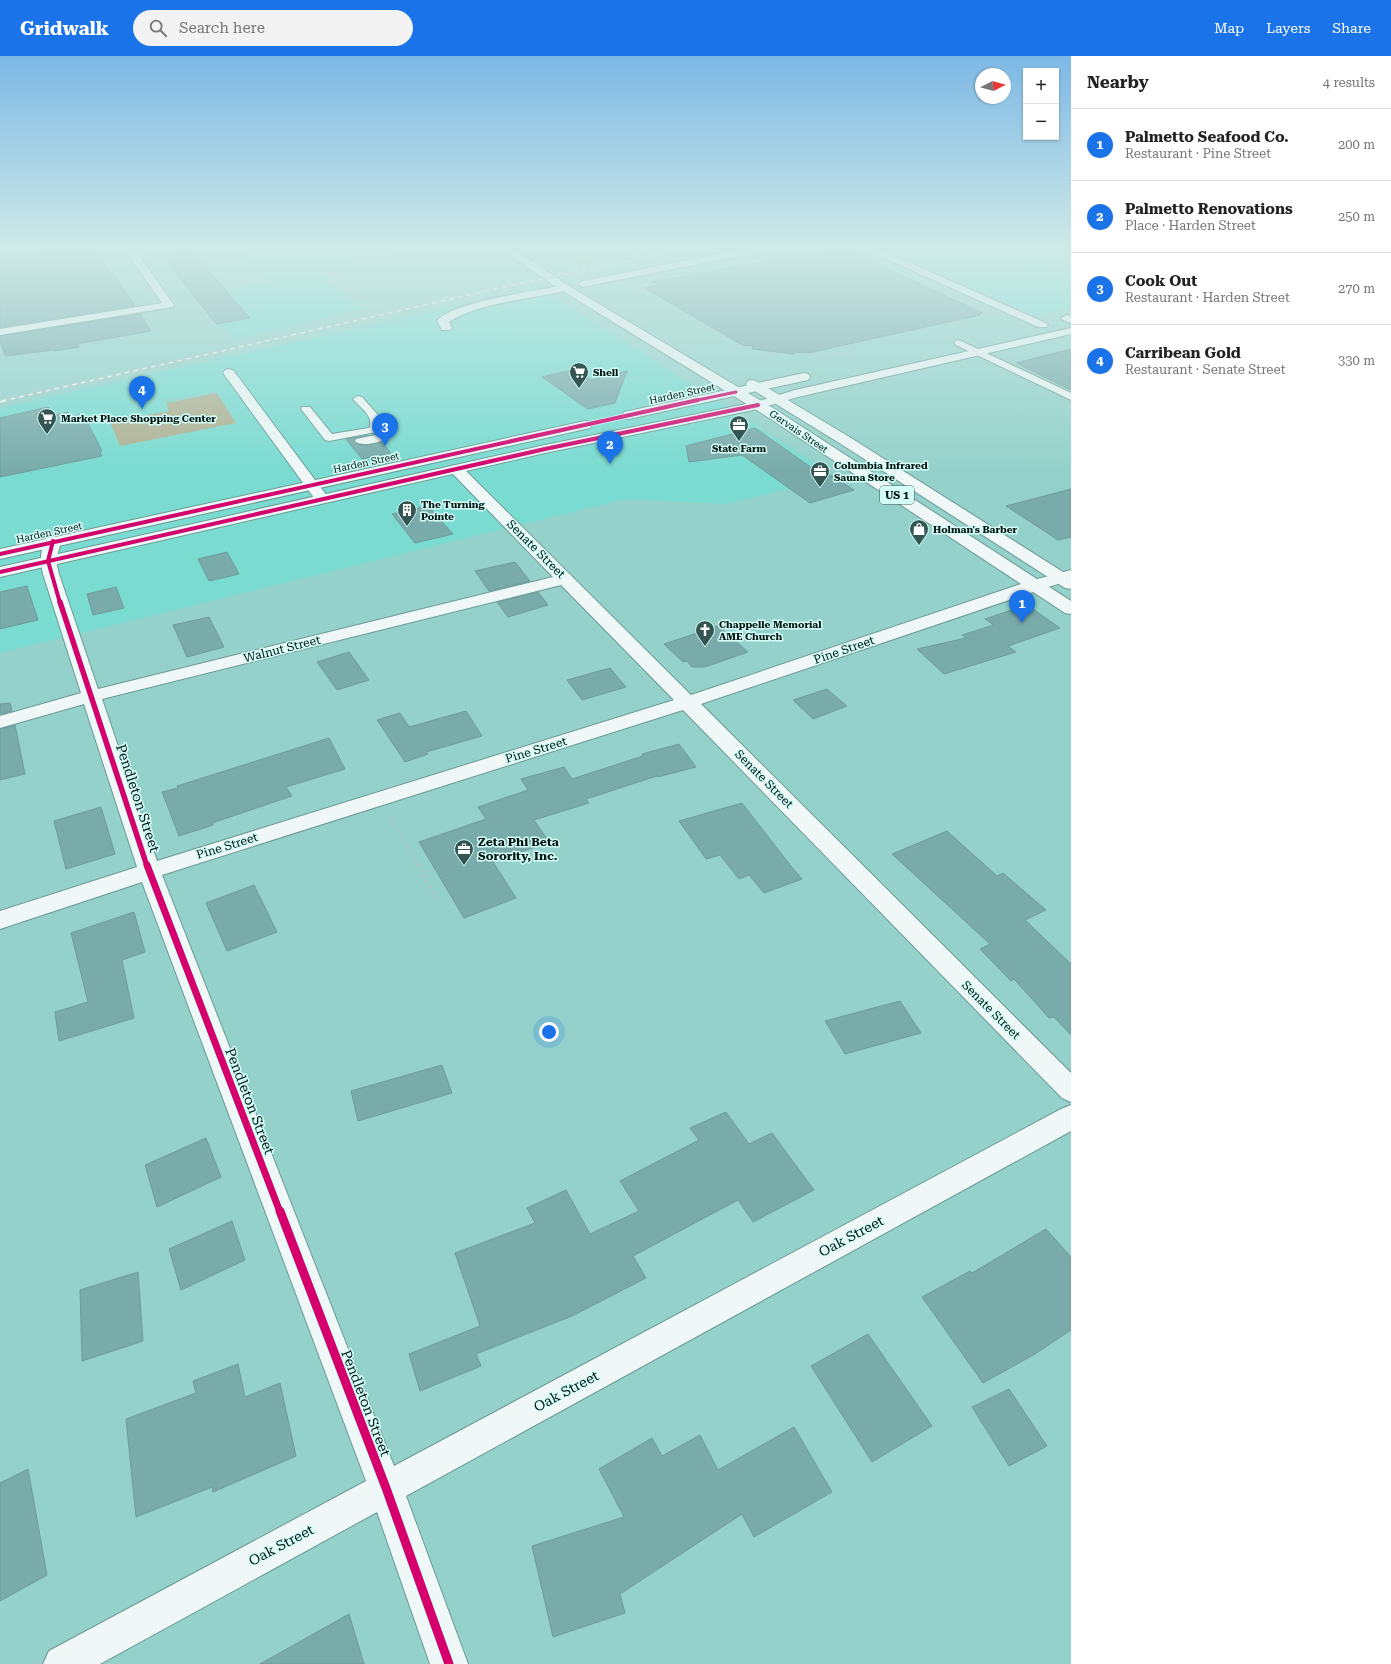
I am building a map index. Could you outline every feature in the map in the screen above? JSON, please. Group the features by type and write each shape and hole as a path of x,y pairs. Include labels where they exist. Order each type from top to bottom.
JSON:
{"street":[{"path":"0,332 62,322"},
{"path":"443,322 446,328"},
{"name":"Gervais Street","path":"621,322 758,405 1071,609"},
{"path":"1037,322 1042,324"},
{"path":"1019,329 1053,322"},
{"name":"Harden Street","path":"0,554 50,551 322,499 649,426 758,405 778,398 1071,331"},
{"path":"944,346 974,339"},
{"path":"229,373 322,499"},
{"name":"Harden Street","path":"0,572 50,551 311,484 815,374"},
{"name":"Gervais Street","path":"743,379 778,398 1067,579"},
{"name":"Senate Street","path":"456,469 1071,1090"},
{"name":"Pendleton Street","path":"50,551 51,574 149,871 386,1488 450,1664"},
{"name":"Walnut Street","path":"0,722 92,696 566,579"},
{"name":"Pine Street","path":"0,920 149,871 688,702 1036,585 1067,579"},
{"name":"Oak Street","path":"62,1664 1071,1117"}],"lane":[{"path":"959,343 1071,397"},
{"path":"306,409 334,446 382,437 388,430 386,426 358,399"}],"path":[{"path":"697,333 722,328"},
{"path":"833,346 850,355"},
{"path":"164,401 207,393"},
{"path":"388,814 438,902"}],"shaded area":[{"path":"219,322 308,322 236,339"},
{"path":"383,322 594,322 837,477 726,504 625,499 0,653 0,408"}],"green space":[{"path":"217,393 236,423 120,446 110,422 169,411 166,403"}],"building":[{"path":"0,322 32,322 0,327"},
{"path":"89,322 145,322 151,331 77,344 79,347 5,356 0,341 0,336"},
{"path":"214,322 227,322 216,324"},
{"path":"703,322 948,322 808,353 795,352 794,354 752,349 753,346 742,345"},
{"path":"1071,349 1071,390 1016,363"},
{"name":"Shell","path":"575,369 591,380 627,371 615,403 588,409 542,377"},
{"name":"Market Place Shopping Center","path":"48,407 55,415 68,412 70,417 83,414 102,451 100,452 102,456 0,477 0,418"},
{"path":"755,428 822,475 829,474 854,490 810,503 742,455 689,462 686,446"},
{"path":"369,435 356,438 354,441 357,444 365,446 381,442 391,453 362,459 346,439"},
{"path":"1071,489 1071,537 1058,540 1006,506"},
{"name":"The Turning Pointe","path":"428,506 453,534 415,543 392,514"},
{"path":"227,552 239,574 209,581 198,559"},
{"path":"515,562 530,581 489,591 475,571"},
{"path":"27,586 38,620 0,629 0,592"},
{"path":"116,587 124,608 93,615 87,594"},
{"path":"538,592 548,605 508,617 497,602"},
{"path":"1027,605 1060,628 1008,646 1016,652 944,674 917,649 966,638 962,635 994,625 985,619"},
{"path":"209,617 224,647 187,657 173,625"},
{"name":"Chappelle Memorial AME Church","path":"718,626 748,652 705,667 692,667 687,661 683,662 664,644"},
{"path":"349,652 369,680 337,690 317,662"},
{"path":"610,668 626,687 582,700 567,680"},
{"path":"827,689 847,706 813,719 793,700"},
{"path":"10,703 12,711 0,714 0,704"},
{"path":"466,711 482,736 426,752 428,754 405,762 377,720 400,713 409,727"},
{"path":"15,725 25,774 0,780 0,729"},
{"path":"329,738 345,769 286,787 292,796 212,823 213,825 179,836 162,792"},
{"path":"679,744 696,767 657,776 586,799 589,803 534,820 549,842 493,862 516,898 464,918 419,842 486,819 478,807 528,790 521,779 564,767 572,779 643,756 642,754"},
{"path":"742,803 802,879 764,893 749,875 739,879 720,855 706,859 679,821"},
{"path":"101,807 115,854 66,869 54,821"},
{"path":"947,831 997,876 1003,873 1046,910 1025,920 1071,964 1071,1035 1054,1017 1049,1018 1014,979 1011,981 980,949 990,944 892,854"},
{"path":"254,885 277,932 227,951 206,903"},
{"path":"134,912 145,952 122,960 134,1018 59,1041 55,1012 88,1002 71,933"},
{"path":"900,1001 921,1033 845,1054 825,1021"},
{"path":"442,1065 452,1093 358,1121 351,1091"},
{"path":"726,1112 749,1144 772,1133 814,1190 753,1222 738,1200 633,1256 646,1278 572,1316 476,1354 481,1366 420,1391 409,1354 480,1326 455,1253 535,1223 527,1208 566,1190 590,1234 639,1211 620,1181 699,1140 690,1128"},
{"path":"206,1138 221,1177 157,1207 145,1165"},
{"path":"232,1221 245,1260 181,1290 169,1249"},
{"path":"1046,1229 1071,1257 1071,1330 1035,1354 983,1383 922,1297 970,1271 972,1273"},
{"path":"138,1272 143,1341 82,1361 80,1290"},
{"path":"868,1334 932,1426 872,1462 811,1366"},
{"path":"238,1364 245,1397 280,1383 296,1456 213,1492 212,1487 136,1517 126,1419 196,1393 193,1381"},
{"path":"1009,1389 1047,1446 1009,1466 972,1407"},
{"path":"794,1427 832,1492 754,1537 742,1514 620,1594 625,1613 553,1637 532,1546 624,1517 599,1469 652,1438 662,1456 700,1435 718,1470"},
{"path":"28,1469 47,1575 0,1601 0,1483"},
{"path":"349,1614 364,1664 260,1664"}],"railway":[{"path":"2,401 350,322"},
{"path":"0,402 7,400"}],"cycle path":[{"path":"0,554 736,392"},
{"path":"0,572 545,449 758,405"},
{"path":"53,541 48,561 51,574 149,871 386,1488 449,1664"}],"place":[{"name":"Shell","path":"579,389"},
{"name":"Carribean Gold","path":"142,409"},
{"name":"Market Place Shopping Center","path":"47,435"},
{"name":"State Farm","path":"739,442"},
{"name":"Cook Out","path":"385,446"},
{"name":"Palmetto Renovations","path":"610,464"},
{"name":"Columbia Infrared Sauna Store","path":"820,488"},
{"name":"The Turning Pointe","path":"407,527"},
{"name":"Holman's Barber","path":"919,546"},
{"name":"Palmetto Seafood Co.","path":"1022,623"},
{"name":"Chappelle Memorial AME Church","path":"705,647"},
{"name":"Zeta Phi Beta Sorority, Inc.","path":"464,866"}]}
